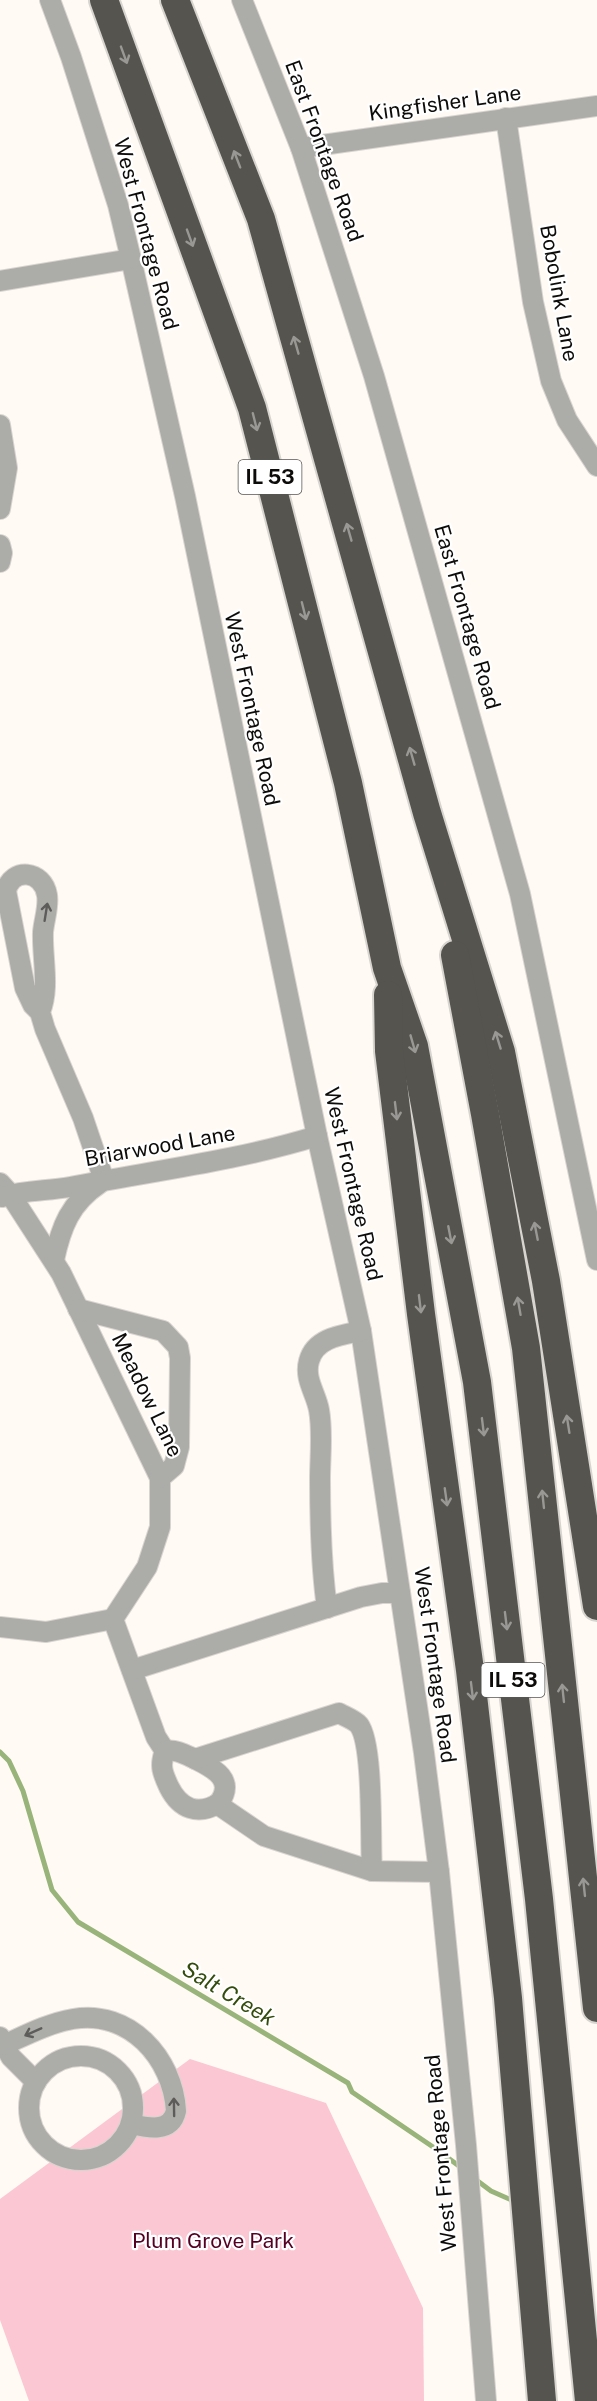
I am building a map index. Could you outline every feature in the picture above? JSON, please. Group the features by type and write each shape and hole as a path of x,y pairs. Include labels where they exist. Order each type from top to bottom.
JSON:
{"highway":[{"name":"IL 53","path":"104,0 252,408 348,783 387,968 414,1046 477,1382 539,1899 589,2401"},
{"name":"IL 53","path":"175,0 261,219 427,813 501,1052 546,1281 597,1606"},
{"name":"IL 53","path":"427,813 485,1114 526,1348 597,2008"},
{"name":"IL 53","path":"387,968 390,1062 421,1314 470,1670 508,1998 542,2401"}],"street":[{"name":"West Frontage Road","path":"50,0 71,57 118,205 131,259 185,496 317,1136 361,1331 424,1753 439,1872 466,2145 486,2401"},
{"name":"East Frontage Road","path":"242,0 301,148 374,376 520,894 597,1260"},
{"name":"Kingfisher Lane","path":"301,148 597,106"},
{"name":"Bobolink Lane","path":"506,118 533,302 551,381 567,420 597,466"},
{"path":"0,280 131,259"},
{"path":"0,425 7,468 0,509"},
{"path":"0,545 2,554 0,562"},
{"path":"40,1012 44,998 43,945 48,896 43,882 38,877 26,874 14,879 6,891 25,988 33,1005 40,1012 83,1118 104,1180 86,1192 73,1207 63,1225 54,1260"},
{"path":"16,947 43,945"},
{"name":"Briarwood Lane","path":"4,1192 59,1189 270,1150 317,1136"},
{"name":"Meadow Lane","path":"4,1192 54,1260 160,1478 160,1527 147,1567 113,1619"},
{"path":"78,1309 164,1331 178,1347 180,1358 179,1447 174,1466 160,1478"},
{"path":"327,1608 322,1570 320,1412 310,1386 309,1361 317,1347 325,1341 361,1331"},
{"path":"132,1670 327,1608 382,1593 400,1593"},
{"path":"0,1627 46,1632 113,1619 156,1737 165,1751 161,1770 175,1798 183,1806 197,1810 217,1804 223,1795 223,1779 214,1768 176,1750 165,1751"},
{"path":"195,1759 339,1713 359,1725 365,1741 372,1811 370,1840 372,1871"},
{"path":"217,1804 264,1836 372,1871 439,1872"},
{"path":"36,2082 11,2057 2,2041 72,2019 90,2017 111,2020 127,2028 149,2045 160,2060 170,2080 176,2111 169,2124 159,2128 131,2124"},
{"path":"78,2056 94,2057 110,2064 123,2076 131,2091 134,2108 131,2124 123,2140 110,2152 94,2159 77,2160 60,2156 45,2146 35,2132 29,2116 30,2098 36,2082 46,2069 61,2060 78,2056"}],"green space":[{"name":"Plum Grove Park","path":"190,2059 326,2103 423,2308 424,2401 29,2401 0,2320 0,2199"}],"waterway":[{"name":"Salt Creek","path":"0,1752 9,1761 23,1791 52,1890 78,1922 348,2083 352,2092 463,2169"},
{"name":"Salt Creek","path":"475,2179 491,2191 516,2202"}]}
